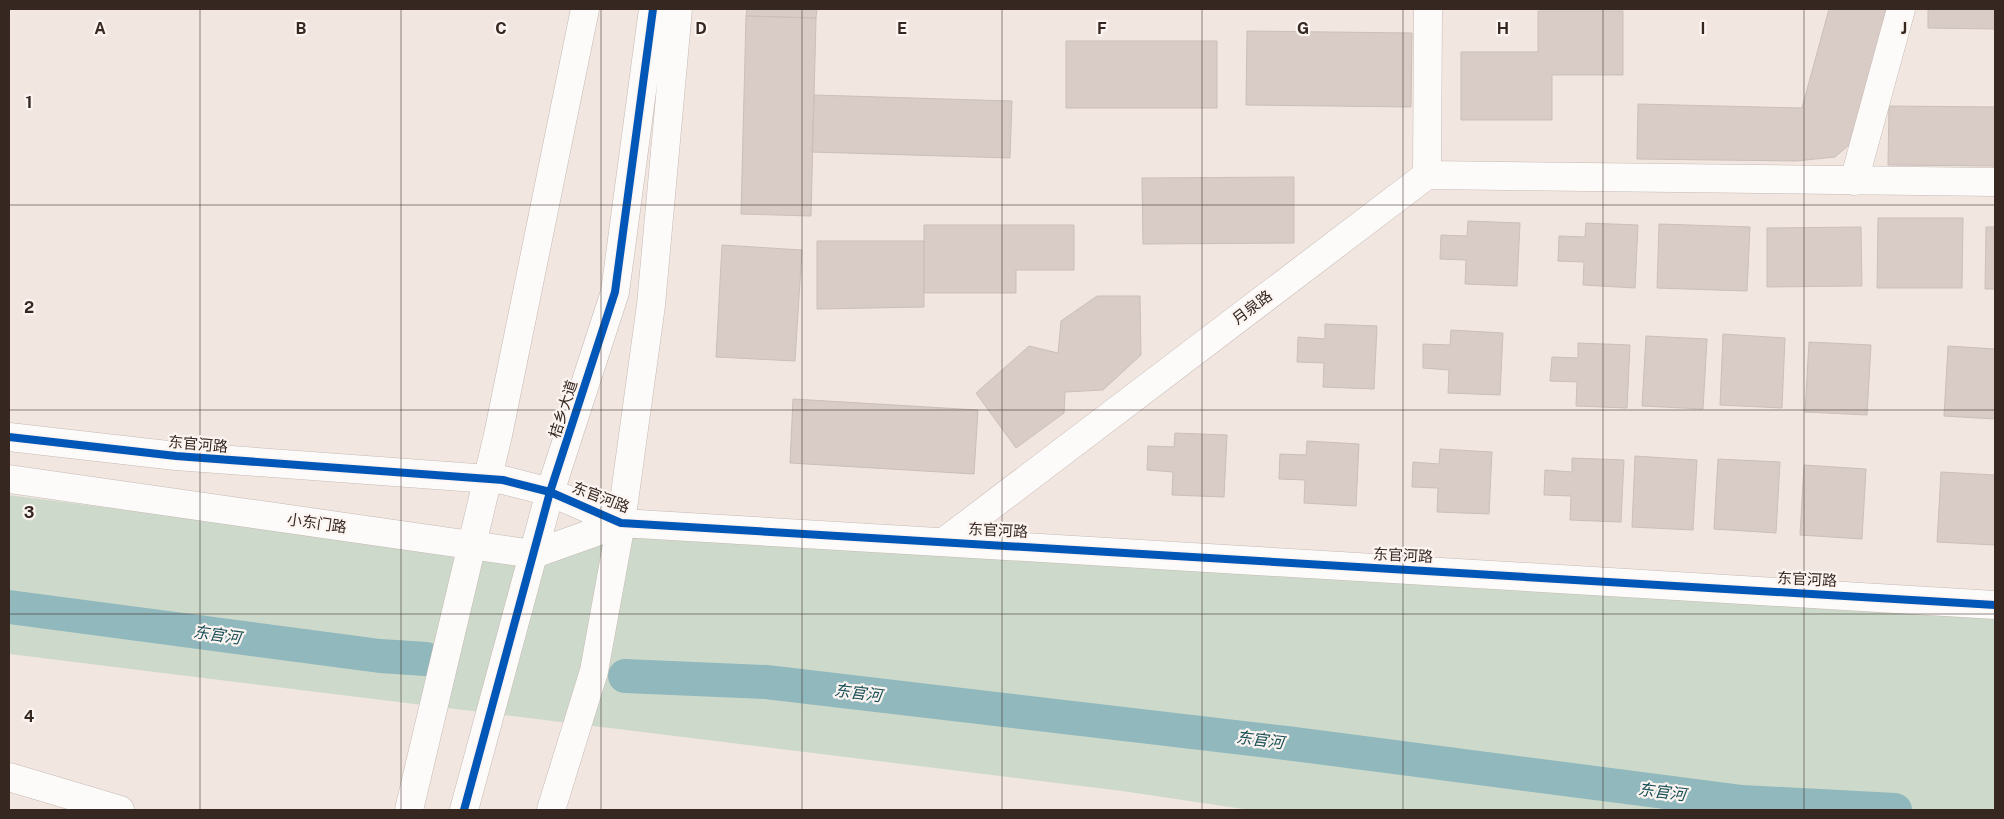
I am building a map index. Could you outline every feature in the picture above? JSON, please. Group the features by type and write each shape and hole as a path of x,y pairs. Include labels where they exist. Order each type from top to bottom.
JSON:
{"street":[{"path":"409,810 488,479 585,9"},
{"name":"桔乡大道","path":"464,810 550,492 615,292 653,9"},
{"path":"551,810 594,671 621,523 651,305 678,9"},
{"path":"1428,9 1427,175 1995,182"},
{"path":"1854,181 1900,9"},
{"name":"月泉路","path":"945,541 1427,175"},
{"name":"东官河路","path":"9,437 176,456 503,480 550,492 621,523 1995,605"},
{"name":"小东门路","path":"9,479 534,554 621,523"},
{"path":"9,778 120,810"}],"green space":[{"path":"9,495 434,550 621,523 1995,605 1995,810 1250,810 1122,791 9,654"}],"building":[{"path":"747,9 817,9 816,18 746,16"},
{"path":"1829,9 1886,9 1856,139 1835,157 1796,161 1637,159 1638,104 1802,108"},
{"path":"1928,9 1995,9 1995,29 1928,28"},
{"path":"1538,11 1623,11 1623,75 1552,75 1552,120 1461,120 1461,52 1538,52"},
{"path":"746,16 816,18 811,216 741,214"},
{"path":"1247,31 1412,33 1411,107 1246,105"},
{"path":"1066,41 1217,41 1217,108 1066,108"},
{"path":"814,95 1012,101 1010,158 812,152"},
{"path":"1889,106 1995,107 1995,166 1888,165"},
{"path":"1294,177 1294,243 1143,244 1142,178"},
{"path":"1878,218 1963,218 1962,288 1877,288"},
{"path":"1468,221 1520,223 1517,286 1465,284 1466,260 1440,259 1441,235 1467,236"},
{"path":"1586,223 1638,225 1635,288 1583,285 1584,262 1558,261 1559,236 1585,237"},
{"path":"1659,224 1750,227 1747,291 1657,288"},
{"path":"924,225 1074,225 1074,270 1016,270 1016,293 924,293"},
{"path":"1861,227 1862,286 1767,287 1767,228"},
{"path":"1986,227 1995,227 1995,289 1985,289"},
{"path":"817,241 924,241 924,307 817,309"},
{"path":"722,245 802,250 795,361 716,357"},
{"path":"1097,296 1140,296 1141,355 1103,390 1065,392 1064,413 1016,448 976,393 1029,346 1058,353 1061,321"},
{"path":"1325,324 1377,326 1374,389 1323,387 1324,363 1297,362 1298,337 1325,339"},
{"path":"1451,330 1503,333 1500,395 1448,393 1449,370 1423,368 1423,344 1450,345"},
{"path":"1723,334 1785,338 1782,408 1720,405"},
{"path":"1646,336 1707,339 1703,409 1642,406"},
{"path":"1809,342 1871,345 1867,415 1805,412"},
{"path":"1578,343 1630,345 1627,408 1576,406 1577,382 1550,381 1552,357 1578,358"},
{"path":"1948,346 1995,349 1995,419 1944,416"},
{"path":"793,399 978,410 974,474 790,463"},
{"path":"1175,433 1227,435 1224,497 1172,495 1173,472 1147,470 1148,446 1174,447"},
{"path":"1307,441 1359,444 1356,506 1304,503 1305,480 1279,479 1280,454 1306,455"},
{"path":"1440,449 1492,452 1489,514 1437,512 1438,488 1412,487 1413,462 1439,464"},
{"path":"1635,456 1697,460 1693,530 1632,527"},
{"path":"1572,458 1624,460 1621,522 1570,520 1571,496 1544,495 1545,470 1572,472"},
{"path":"1718,459 1780,462 1776,533 1714,529"},
{"path":"1804,465 1866,469 1862,539 1800,535"},
{"path":"1941,472 1995,475 1995,545 1937,542"}],"waterway":[{"name":"东官河","path":"9,607 380,656 426,659"},
{"name":"东官河","path":"625,676 766,682 1286,743 1742,802 1895,810"}],"cycle path":[{"path":"464,810 550,492 615,292 653,9"},
{"path":"9,437 176,456 503,480 550,492 621,523 1995,605"}]}
